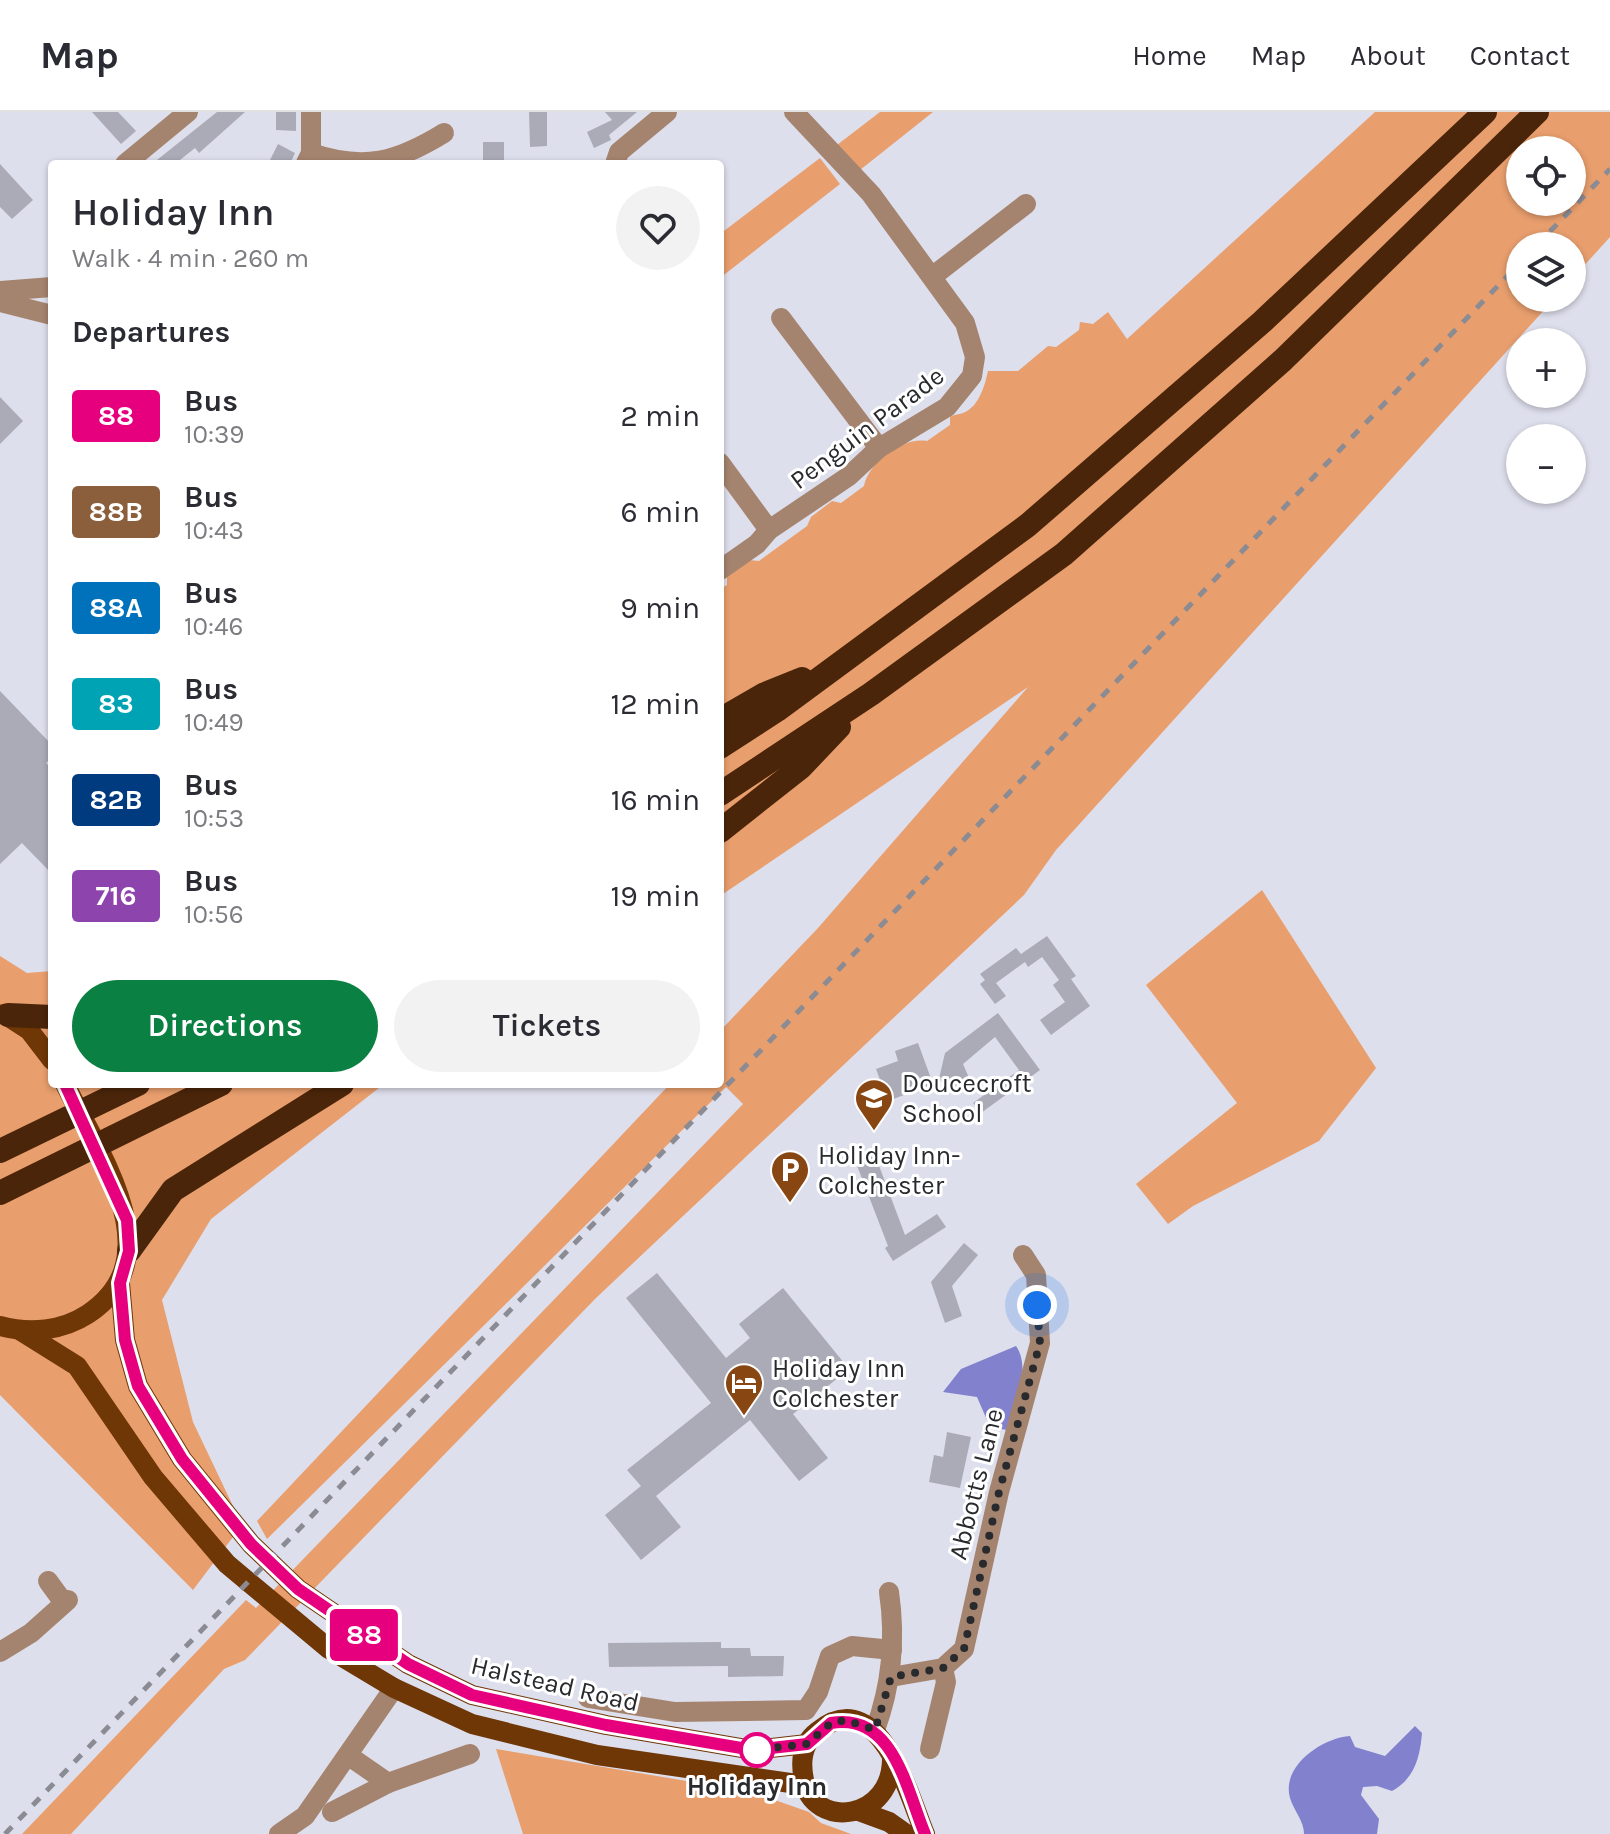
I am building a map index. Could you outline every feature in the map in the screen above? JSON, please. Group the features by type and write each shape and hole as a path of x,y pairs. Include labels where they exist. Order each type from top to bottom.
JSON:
{"highway":[{"path":"724,744 1028,525 1262,322 1485,112"},
{"path":"724,791 871,694 1064,554 1283,360 1537,112"},
{"path":"724,718 765,694 834,666"},
{"path":"724,828 801,767 871,694"},
{"path":"4,1014 48,1017"},
{"path":"0,1151 130,1088"},
{"path":"0,1193 213,1088"},
{"path":"129,1251 173,1190 336,1088"}],"main road":[{"path":"4,1014 29,1030 48,1055"},
{"path":"0,1326 21,1331 71,1324 107,1300 120,1283 129,1251 127,1220 121,1200 67,1088"},
{"name":"Halstead Road","path":"120,1283 125,1340 138,1386 182,1459 251,1544 298,1589 349,1625 408,1664 472,1695 606,1725 753,1750 807,1744"},
{"name":"Halstead Road","path":"21,1331 77,1366 153,1477 227,1564 329,1649 394,1688 472,1724 597,1755 804,1785"},
{"path":"906,1834 889,1822 859,1811 840,1812 824,1807 804,1785 801,1760 807,1744 831,1723 846,1720 875,1730 892,1756 925,1834"},
{"path":"859,1811 885,1792 893,1773 892,1756"}],"street":[{"path":"130,160 188,112"},
{"path":"308,159 311,112"},
{"path":"616,160 619,152 667,112"},
{"name":"Penguin Parade","path":"724,567 757,544 769,530 849,476 879,448 947,407 972,376 975,357 965,323 933,276 871,194 794,112"},
{"path":"388,160 409,153 444,133"},
{"path":"933,276 1026,204"},
{"path":"0,291 48,288"},
{"path":"0,302 48,312"},
{"path":"781,318 879,448"},
{"path":"724,468 769,530"},
{"name":"Abbotts Lane","path":"943,1668 964,1649 999,1492 1040,1343 1036,1275 1023,1255"},
{"path":"0,1652 31,1633 66,1602 48,1581"},
{"path":"875,1730 891,1677 889,1592"},
{"path":"588,1698 675,1712 806,1710 818,1692 830,1656 852,1646 892,1650"},
{"path":"891,1677 943,1668 946,1682 930,1749"},
{"path":"279,1834 305,1816 394,1688"},
{"path":"332,1812 388,1783 470,1754"},
{"path":"349,1756 388,1783"}],"shaded area":[{"path":"880,112 933,112 860,170 837,145"},
{"path":"1375,112 1610,112 1610,237 1586,264 1586,232 1506,232 1506,312 1542,312 1528,328 1506,328 1506,352 1056,850 1024,895 596,1298 245,1660 224,1669 71,1834 22,1834 246,1600 256,1608 743,1104 726,1087 267,1539 257,1521 666,1088 724,1088 724,1027 818,928 1028,687 724,893 724,587 727,585 727,576 749,560 759,561 807,526 811,517 832,501 841,503 864,486 872,468 888,453 907,443 927,441 950,425 950,417 969,410 977,401 988,371 1018,371 1048,346 1056,347 1079,330 1080,322 1093,324 1108,312 1127,339"},
{"path":"820,158 840,184 724,275 724,231"},
{"path":"1262,890 1376,1068 1319,1141 1193,1206 1168,1224 1136,1184 1237,1103 1146,985"},
{"path":"0,956 27,973 48,971 48,1088 379,1088 211,1219 162,1300 193,1422 242,1525 193,1590 0,1395"},
{"path":"1016,1346 1022,1376 1007,1430 995,1428 994,1421 987,1420 977,1397 943,1392 961,1369"},
{"path":"1415,1726 1422,1733 1420,1751 1406,1780 1392,1791 1377,1786 1363,1787 1361,1795 1379,1819 1377,1834 1304,1834 1290,1798 1289,1786 1292,1775 1306,1756 1328,1742 1350,1736 1355,1747 1385,1756"},
{"path":"496,1749 752,1792 809,1812 821,1823 851,1834 523,1834"}],"building":[{"path":"92,112 118,112 136,131 121,144"},
{"path":"217,112 245,112 199,153 195,148 180,160 157,160"},
{"path":"276,112 296,112 296,131 276,130"},
{"path":"529,112 547,112 547,146 530,147"},
{"path":"605,112 637,112 609,135 611,140 594,148 587,132 612,120"},
{"path":"483,142 504,142 504,160 483,160"},
{"path":"278,144 295,153 292,160 270,160"},
{"path":"0,164 33,200 12,219 0,207"},
{"path":"0,397 23,421 0,444"},
{"path":"0,691 48,741 48,870 22,843 0,864"},
{"path":"1047,936 1076,976 1071,979 1090,1006 1051,1035 1040,1020 1065,1002 1053,985 1059,980 1042,957 1028,967 1025,962 996,983 1006,996 995,1004 980,984 985,980 980,974 1016,948 1021,954"},
{"path":"998,1013 1040,1070 981,1113 973,1103 1019,1070 995,1037 963,1064 973,1087 957,1094 949,1079 938,1083 945,1053"},
{"path":"918,1043 933,1084 888,1101 876,1069 898,1061 895,1051"},
{"path":"875,1155 905,1235 937,1214 946,1227 893,1261 885,1248 888,1246 856,1163"},
{"path":"964,1243 978,1255 952,1286 962,1316 945,1323 931,1282"},
{"name":"Holiday Inn Colchester","path":"657,1273 726,1358 750,1338 739,1324 783,1288 849,1369 793,1414 828,1458 799,1481 750,1420 656,1496 681,1527 641,1560 605,1515 641,1486 627,1470 711,1403 626,1298"},
{"path":"947,1432 971,1437 960,1488 929,1482 934,1455 943,1457"},
{"path":"721,1642 721,1648 750,1648 751,1656 784,1656 783,1676 728,1677 728,1666 609,1667 608,1643"}],"railway":[{"path":"1549,232 1610,169"},
{"path":"5,1834 1506,278"}],"bus line":[{"name":"88","path":"67,1088 121,1200 127,1220 129,1251 120,1283 125,1340 138,1386 182,1459 251,1544 298,1589 408,1664 472,1695 606,1725 753,1750 807,1744 817,1731 831,1723 846,1720 862,1723 875,1730 886,1742 925,1834"}],"place":[{"name":"Doucecroft School","path":"874,1132"},
{"name":"Holiday Inn- Colchester","path":"790,1204"},
{"name":"Holiday Inn Colchester","path":"744,1417"},
{"name":"Holiday Inn","path":"757,1750"}],"route":[{"path":"757,1750 753,1750 807,1744 817,1731 831,1723 846,1720 875,1730 891,1677 943,1668 964,1649 999,1492 1040,1343 1037,1305"}]}
